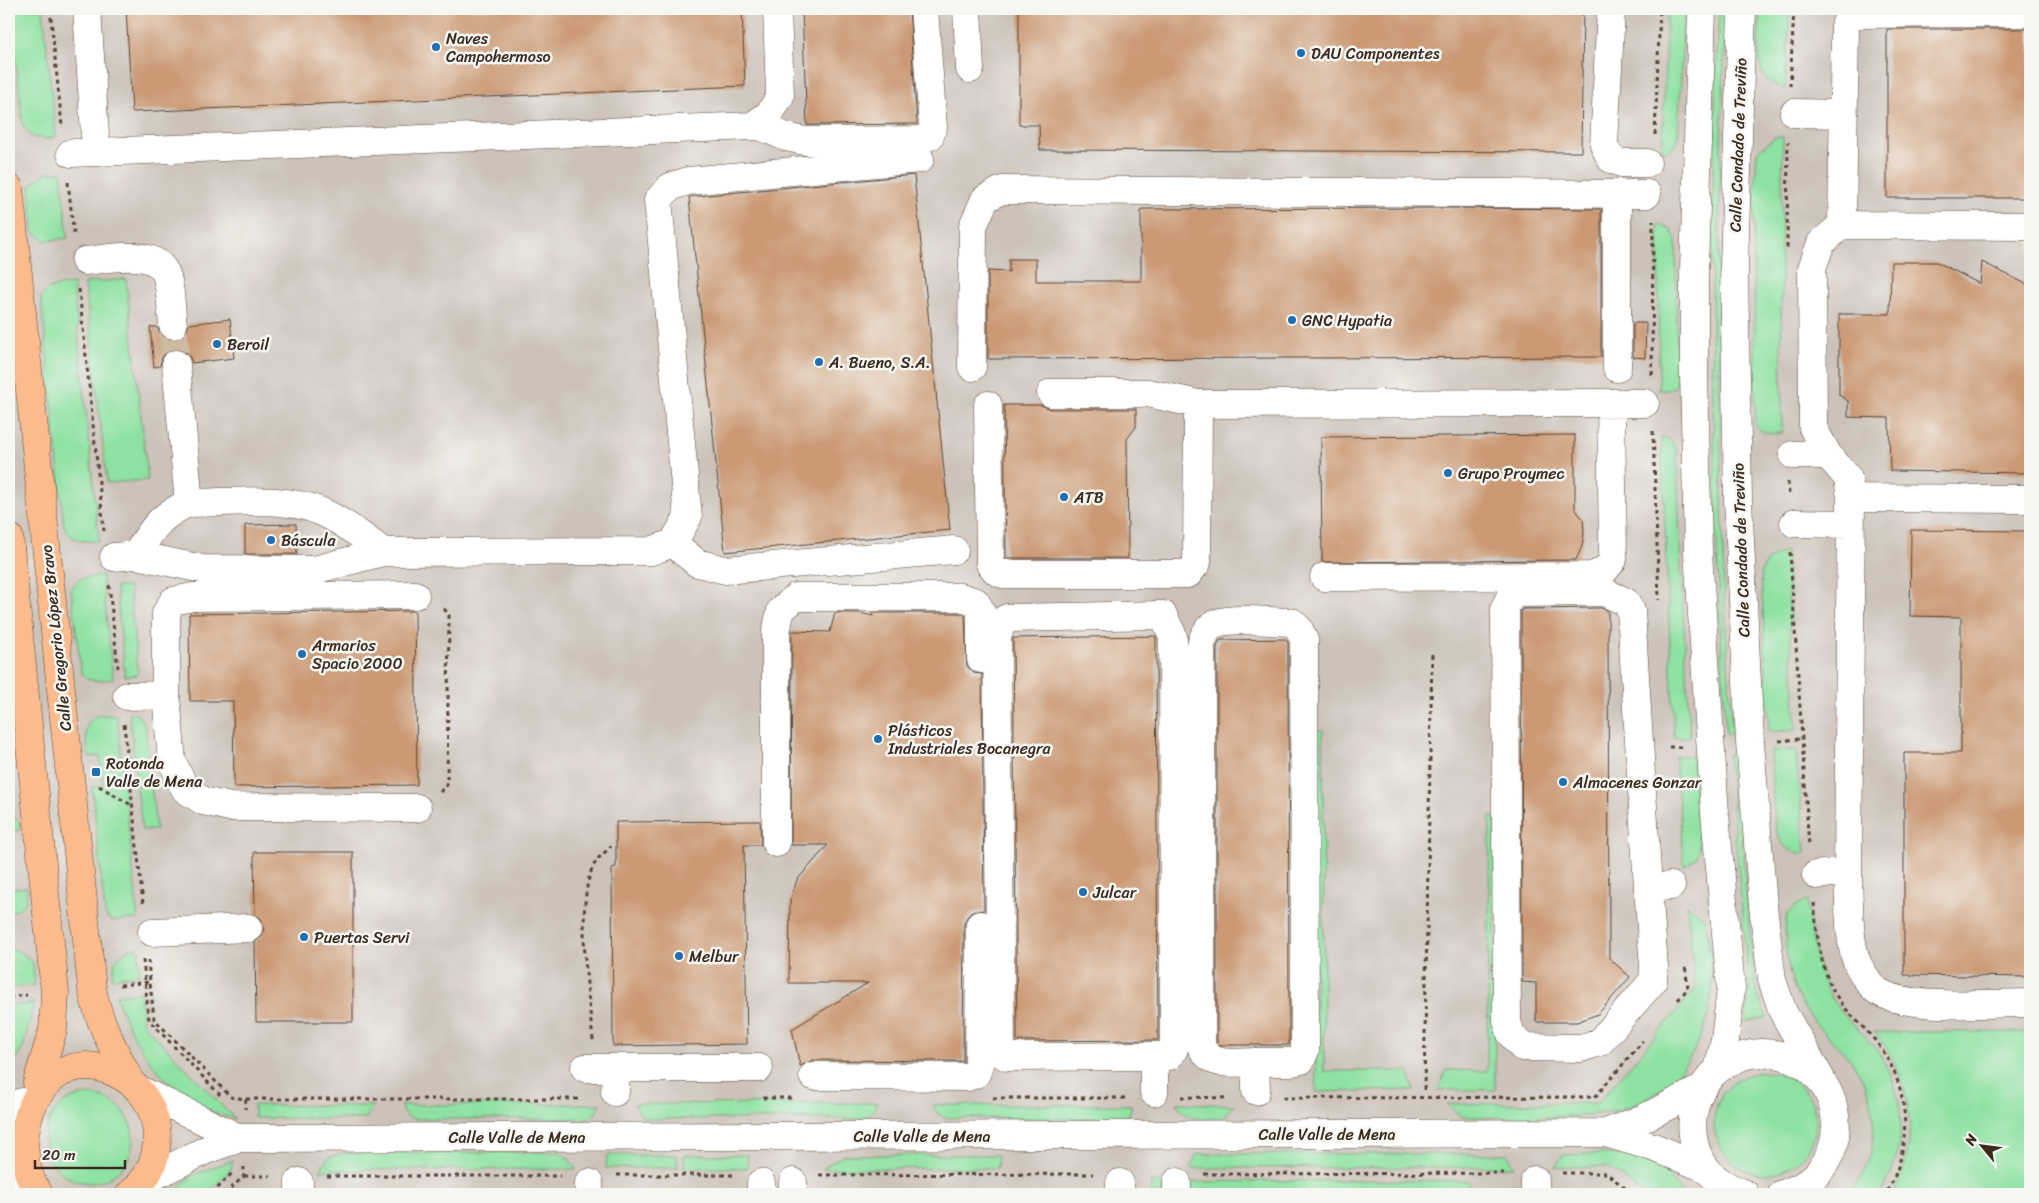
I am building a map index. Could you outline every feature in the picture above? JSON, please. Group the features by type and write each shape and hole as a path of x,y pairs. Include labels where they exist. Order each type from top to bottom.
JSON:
{"main road":[{"name":"Calle Gregorio López Bravo","path":"9,188 92,988 96,1008 103,1026 135,1086 150,1105 157,1136 152,1166 135,1191"},
{"path":"9,537 55,992 53,1030 13,1124 12,1140 14,1155 22,1174 37,1192"},
{"path":"23,1097 59,1070 83,1065 108,1069 135,1086"}],"street":[{"path":"88,9 74,153 755,124 786,137 805,141 920,140 930,136 933,127 924,9"},
{"path":"755,124 770,113 780,96 777,9"},
{"path":"967,9 970,70"},
{"path":"1610,9 1604,145 1611,159 1622,162 1651,153"},
{"path":"1702,9 1694,271 1694,403 1698,552 1715,814 1731,988 1725,1040 1709,1079 1694,1108 1692,1129 1696,1149 1705,1168 1735,1192"},
{"name":"Calle Condado de Treviño","path":"1742,9 1734,267 1738,500 1750,742 1762,906 1772,980 1783,1012 1831,1097 1837,1118 1835,1140 1828,1160"},
{"path":"1842,225 1846,24 1851,14 2030,13"},
{"path":"1792,103 1844,114"},
{"path":"116,556 202,569 314,570 383,552 651,551 673,543 688,517 658,200 670,187 688,181 920,159"},
{"path":"972,367 973,226 985,199 1002,190 1617,193 1650,203"},
{"path":"1617,193 1617,368"},
{"path":"2030,226 1842,225 1821,243 1812,268 1813,428 1828,455 1848,478 1850,511 1848,871 1849,916 1856,962 1875,989 1896,999 1929,1003 2030,1003"},
{"path":"79,262 126,256 150,259 161,265 166,273 173,325"},
{"path":"176,364 189,503"},
{"path":"1051,393 1148,393 1198,404 1650,403"},
{"path":"1324,577 1591,576 1604,571 1613,560 1611,403"},
{"path":"988,405 990,564 996,571 1002,574 1188,574 1197,563 1198,404"},
{"path":"1791,465 1828,455"},
{"path":"1791,525 1850,511 2030,499"},
{"path":"116,556 156,523 176,509 189,503 288,502 321,511 351,528 383,552"},
{"path":"673,543 697,563 725,570 954,550"},
{"path":"1604,592 1626,602 1631,611 1659,887 1653,981 1600,1042 1580,1048 1522,1047 1511,1034 1506,1021 1505,607 1509,599 1517,593 1604,592"},
{"path":"415,595 193,597 173,601 166,613 166,695 172,761 185,789 204,802 230,808 417,808"},
{"path":"776,843 776,632 781,610 796,598 961,597 976,602 981,611 979,1066 976,1074 968,1077 905,1084 813,1076"},
{"path":"1162,615 1173,636 1174,1049 1168,1056 1154,1056 1007,1057 1001,1053 997,638 1002,621 1007,618 1162,615"},
{"path":"1223,621 1292,622 1299,629 1304,640 1306,1051 1301,1060 1292,1062 1255,1062 1215,1062 1205,1054 1201,1046 1201,645 1205,633 1212,625 1223,621"},
{"path":"123,696 166,695"},
{"path":"1813,875 1848,871"},
{"path":"148,934 248,928"},
{"name":"Calle Valle de Mena","path":"1606,1133 1644,1118 1709,1079 1737,1057 1760,1052 1782,1054 1804,1063 1821,1079"},
{"path":"1154,1056 1154,1092"},
{"path":"1255,1062 1256,1091"},
{"path":"603,1074 759,1068"},
{"name":"Calle Valle de Mena","path":"135,1086 242,1138"},
{"name":"Calle Valle de Mena","path":"135,1191 206,1150 242,1138 1606,1133 1656,1148 1705,1168"},
{"path":"1782,1194 1794,1191 1814,1178 1828,1160"},
{"path":"1821,1194 1828,1160"},
{"path":"9,1172 37,1192"}],"path":[{"path":"50,9 74,153 79,262 116,556 123,696 133,806 148,934 154,1019 231,1097 246,1099 586,1099"},
{"path":"1651,153 1660,9"},
{"path":"1792,103 1794,9"},
{"path":"1787,249 1788,140"},
{"path":"1650,203 1650,403 1659,604"},
{"path":"1791,465 1791,525 1813,875 1825,973 1844,1007 1888,1058 1898,1082 1905,1124 1903,1151 1899,1166 1886,1194"},
{"path":"415,595 439,602 449,616 447,785 431,801 417,808"},
{"path":"1424,1090 1432,651"},
{"path":"1667,738 1668,748"},
{"path":"99,786 133,806"},
{"path":"603,1074 586,976 586,895 590,877 597,860 611,846"},
{"path":"142,958 149,1020 240,1115 244,1176"},
{"path":"92,988 150,982"},
{"path":"9,997 55,992"},
{"path":"212,1194 238,1166 246,1099"},
{"path":"1184,1183 1534,1180 1606,1173 1633,1194"},
{"path":"615,1175 734,1175"},
{"path":"226,1194 244,1176 272,1176"},
{"path":"305,1184 581,1184"},
{"path":"799,1184 1114,1184"}],"shaded area":[{"path":"9,9 2030,9 2030,1032 1874,1032 1897,1067 1904,1085 1909,1107 1910,1132 1908,1149 1901,1174 1892,1194 9,1194"}],"green space":[{"path":"10,9 43,9 56,137 45,139 32,137 23,126"},
{"path":"1667,9 1684,9 1678,140 1672,148 1662,151"},
{"path":"1719,9 1726,9 1720,177 1718,319 1724,593 1732,734 1726,734 1714,462 1713,190"},
{"path":"1762,9 1790,9 1785,89 1768,81 1761,70 1758,43"},
{"path":"1775,137 1783,137 1781,255 1782,433 1774,434 1763,432 1755,423 1754,205 1757,152"},
{"path":"61,172 68,238 45,241 33,232 30,186 45,173"},
{"path":"1658,224 1671,230 1676,240 1677,383 1671,389 1665,390 1659,390"},
{"path":"126,279 148,480 107,483 85,283"},
{"path":"73,284 99,541 78,540 67,532 64,526 41,297 51,288"},
{"path":"1661,436 1670,439 1677,451 1690,737 1674,738"},
{"path":"1786,551 1796,730 1769,732 1761,572 1768,559"},
{"path":"102,575 113,679 94,681 87,678 81,671 71,589 79,579"},
{"path":"116,587 129,587 138,675 125,676"},
{"path":"129,713 137,714 145,724 156,830 142,830"},
{"path":"98,715 117,715 138,919 113,921 108,919 105,912 92,787 103,785 100,756 89,757 86,739 89,723"},
{"path":"1315,730 1323,730 1324,1071 1408,1071 1414,1090 1316,1092"},
{"path":"1796,750 1805,853 1792,851 1782,843 1776,828 1773,807 1771,751"},
{"path":"1734,753 1754,979 1758,997 1767,1017 1746,1022 1749,989 1728,754"},
{"path":"1675,756 1692,756 1699,850 1695,859 1684,866"},
{"path":"9,811 19,822 21,830 9,831"},
{"path":"1490,816 1495,817 1495,1090 1438,1090 1446,1070 1487,1071"},
{"path":"27,887 27,897 24,904 9,913 9,889"},
{"path":"1807,901 1815,952 1826,988 1837,1007 1879,1054 1889,1071 1895,1089 1901,1124 1899,1142 1889,1177 1881,1194 1849,1194 1865,1169 1871,1151 1873,1122 1868,1093 1855,1066 1807,1013 1793,985 1790,974 1785,937 1787,914 1798,904"},
{"path":"1687,905 1705,918 1712,972 1712,990 1704,1028 1697,1046 1674,1078 1660,1090 1643,1101 1625,1108 1566,1117 1462,1117 1447,1104 1598,1103 1695,990"},
{"path":"9,947 22,953 33,962 35,985 9,987"},
{"path":"138,948 140,974 112,978 115,961 128,949"},
{"path":"140,992 143,1024 235,1119 213,1112 194,1102 176,1089 146,1056 124,1016 116,995"},
{"path":"34,1003 23,1048 9,1071 9,1006"},
{"path":"1874,1032 2030,1032 2030,1194 1892,1194 1901,1174 1907,1153 1910,1132 1908,1110 1904,1089 1897,1069 1887,1050"},
{"path":"1765,1072 1784,1076 1801,1087 1812,1104 1816,1123 1812,1142 1801,1159 1784,1170 1765,1174 1746,1170 1729,1159 1718,1142 1714,1123 1718,1104 1729,1087 1746,1076"},
{"path":"89,1095 106,1098 114,1102 126,1114 130,1122 133,1139 130,1156 126,1164 114,1176 106,1180 89,1183 72,1180 64,1176 52,1164 48,1156 45,1139 48,1122 52,1114 64,1102 72,1098"},
{"path":"878,1103 869,1116 862,1119 648,1119 642,1117 634,1104"},
{"path":"1176,1103 1234,1105 1224,1118 1197,1119 1186,1114"},
{"path":"601,1104 593,1117 578,1119 414,1119 404,1114 401,1105"},
{"path":"254,1105 373,1106 366,1118 361,1119 254,1118"},
{"path":"932,1105 1132,1105 1129,1114 1121,1119 945,1118 938,1114"},
{"path":"559,1152 569,1159 576,1169 320,1170 328,1158 341,1153"},
{"path":"1197,1154 1508,1154 1514,1167 1190,1168"},
{"path":"1614,1154 1639,1158 1661,1168 1683,1194 1644,1194 1609,1167 1555,1167 1563,1155"},
{"path":"610,1155 677,1155 677,1168 606,1168 607,1157"},
{"path":"684,1155 748,1155 747,1168 684,1168"},
{"path":"843,1155 998,1155 997,1168 822,1169"},
{"path":"233,1160 230,1171 207,1194 170,1194 193,1175"},
{"path":"1470,1181 1469,1189 1406,1194 1195,1194 1188,1182"},
{"path":"1151,1182 1163,1182 1163,1194 1151,1194"}],"building":[{"name":"Naves Campohermoso","path":"126,9 742,9 745,86 132,112"},
{"path":"802,9 909,9 917,124 807,125"},
{"name":"DAU Componentes","path":"1019,9 1583,9 1581,152 1040,150 1039,125 1019,125"},
{"path":"1887,29 2030,29 2030,198 1887,198"},
{"name":"A. Bueno, S.A.","path":"914,175 950,530 725,552 689,197"},
{"name":"GNC Hypatia","path":"1141,209 1601,209 1601,357 988,359 988,271 1009,272 1009,259 1036,259 1036,281 1141,281"},
{"path":"1891,262 1937,262 1980,284 1982,262 2030,286 2030,473 1890,471 1889,418 1848,417 1848,401 1839,395 1839,314 1890,314"},
{"path":"230,319 234,358 192,363 189,355 183,350 174,349 162,357 160,366 154,367 150,327 157,327 161,335 174,341 183,337 189,324"},
{"path":"1633,323 1646,323 1645,358 1633,357"},
{"name":"ATB","path":"1004,405 1041,405 1051,409 1136,409 1136,427 1127,439 1128,558 1006,558"},
{"name":"Grupo Proymec","path":"1575,435 1575,509 1583,519 1584,533 1582,546 1576,560 1322,562 1321,437"},
{"name":"Báscula","path":"296,524 297,554 245,554 245,525"},
{"path":"1911,530 2030,531 2030,977 1904,975 1904,753 1961,753 1961,617 1910,616"},
{"name":"Almacenes Gonzar","path":"1601,608 1608,611 1609,958 1630,977 1598,1014 1577,1022 1536,1022 1536,983 1522,982 1521,611 1522,609"},
{"name":"Armarios Spacio 2000","path":"415,611 417,785 234,787 233,701 190,701 189,614"},
{"name":"Plásticos Industriales Bocanegra","path":"835,613 860,613 873,616 873,613 958,613 965,615 967,666 974,673 982,674 984,910 972,912 964,924 963,1061 813,1060 800,1066 792,1029 868,983 789,983 790,901 797,880 828,845 791,845 792,631 830,632"},
{"name":"Julcar","path":"1156,636 1158,1040 1017,1041 1013,638"},
{"path":"1286,639 1288,643 1289,1045 1220,1045 1217,1042 1217,647 1220,640"},
{"name":"Melbur","path":"760,821 761,845 744,845 747,1044 613,1046 612,868 616,867 616,822"},
{"name":"Puertas Servi","path":"254,852 353,852 353,1022 256,1022 255,942 262,936 264,928 261,919 255,914"}],"tunnel":[{"path":"173,325 176,364"}],"place":[{"name":"Naves Campohermoso","path":"436,47"},
{"name":"DAU Componentes","path":"1301,53"},
{"name":"GNC Hypatia","path":"1292,320"},
{"name":"Beroil","path":"217,344"},
{"name":"A. Bueno, S.A.","path":"819,362"},
{"name":"Grupo Proymec","path":"1448,473"},
{"name":"ATB","path":"1064,497"},
{"name":"Báscula","path":"271,540"},
{"name":"Armarios Spacio 2000","path":"302,654"},
{"name":"Plásticos Industriales Bocanegra","path":"878,739"},
{"name":"Rotonda Valle de Mena","path":"96,772"},
{"name":"Almacenes Gonzar","path":"1563,782"},
{"name":"Julcar","path":"1083,892"},
{"name":"Puertas Servi","path":"304,937"},
{"name":"Melbur","path":"679,956"}]}
